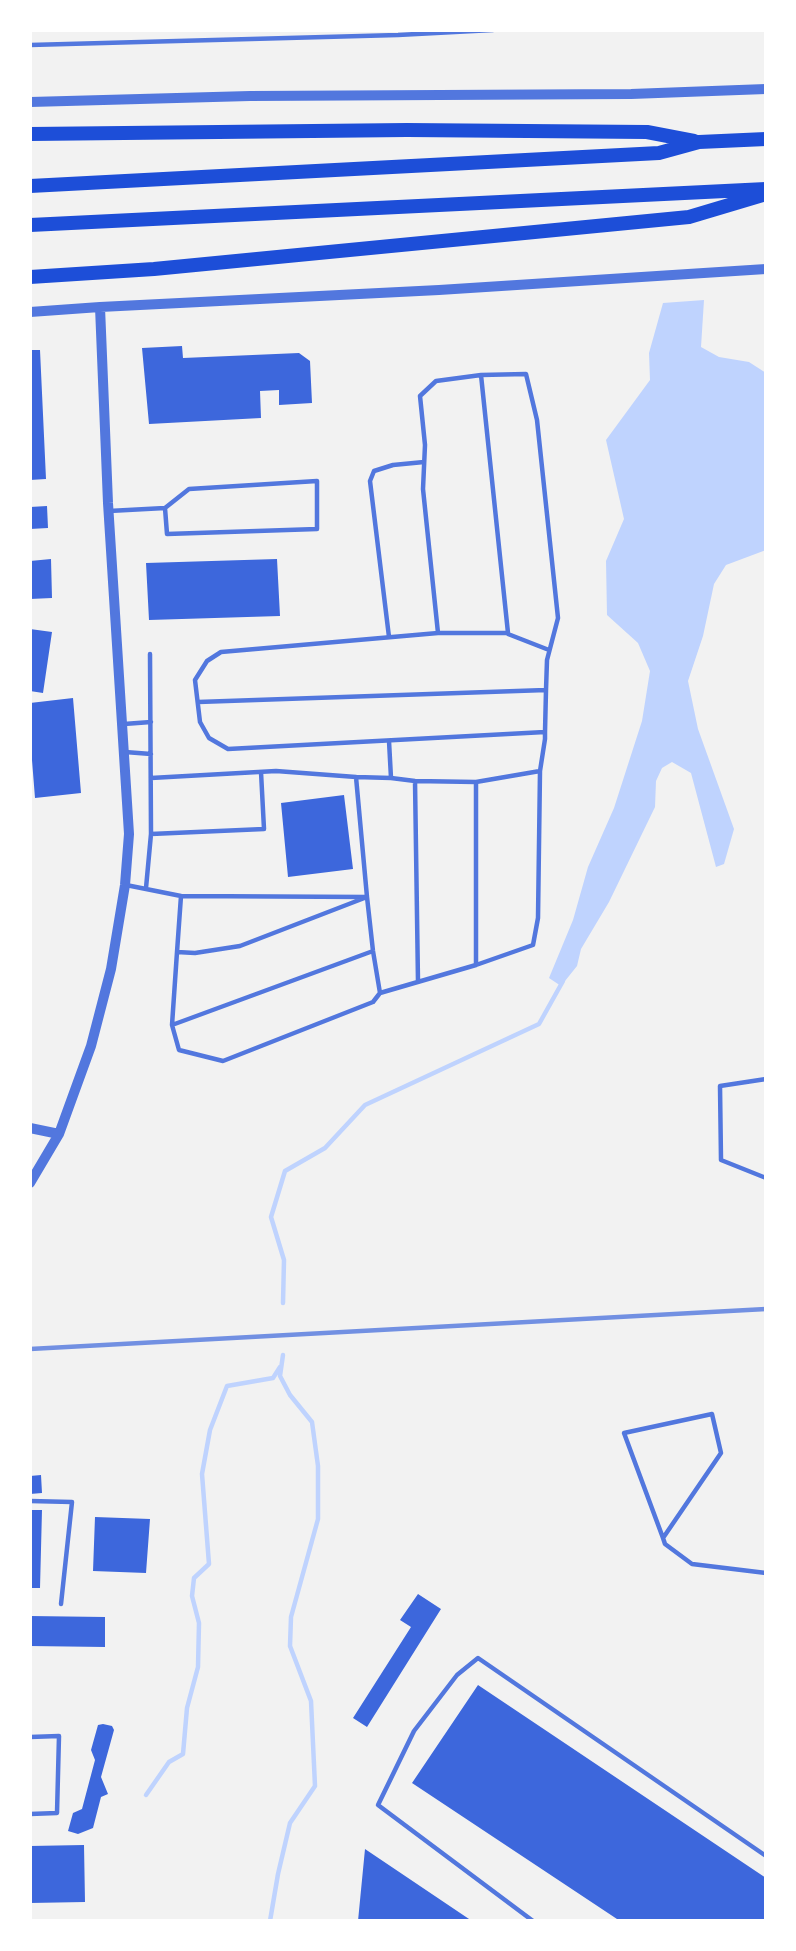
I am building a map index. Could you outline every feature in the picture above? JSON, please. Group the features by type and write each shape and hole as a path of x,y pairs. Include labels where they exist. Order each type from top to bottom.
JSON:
{"highway":[{"path":"30,134 407,130 647,132 699,142"},
{"path":"30,186 659,153 699,142 766,139"},
{"path":"30,225 766,189"},
{"path":"30,277 154,269 689,217 766,194"}],"street":[{"path":"30,102 250,96 631,94 766,89"},
{"path":"30,312 766,269"},
{"path":"30,1183 59,1134 91,1046 111,969 125,885 129,834 108,511 100,307"},
{"path":"30,1128 59,1134"}],"lane":[{"path":"30,45 493,30"},
{"path":"181,896 172,1025 179,1050 223,1061 373,1002 380,993 533,945 538,918 540,771 545,732 547,660 558,618 537,420 526,374 481,375 436,381 420,396 425,445 423,489 438,633"},
{"path":"481,375 508,634"},
{"path":"389,638 370,481 374,471 393,465 424,462"},
{"path":"108,511 165,508 189,489 317,481 317,529 167,534 165,508"},
{"path":"545,732 228,749 209,738 200,722 195,680 207,661 221,652 438,633 508,634 549,650"},
{"path":"146,888 151,834 150,654"},
{"path":"198,702 546,690"},
{"path":"122,724 151,722"},
{"path":"389,741 391,778"},
{"path":"125,752 151,754"},
{"path":"151,778 276,771 415,781 476,782 540,771"},
{"path":"151,834 264,829 261,772"},
{"path":"356,777 373,951 380,993"},
{"path":"415,781 418,982"},
{"path":"476,782 476,965"},
{"path":"125,885 181,896 368,897"},
{"path":"177,952 195,953 240,946 368,897"},
{"path":"172,1025 373,951"},
{"path":"766,1079 720,1086 721,1160 766,1178"},
{"path":"663,1538 721,1453 712,1414 624,1433 665,1544 692,1564 766,1573"},
{"path":"30,1501 72,1502 61,1604"},
{"path":"533,1921 377,1805 414,1731 457,1675 478,1658 766,1856"},
{"path":"30,1737 59,1736 57,1813 30,1814"}],"water":[{"path":"704,300 701,347 719,357 749,362 766,373 766,550 726,565 714,584 703,636 688,681 698,729 734,829 724,864 716,867 691,773 672,762 662,768 656,781 655,807 609,902 581,949 577,966 561,986 549,978 573,920 588,867 614,808 642,721 650,671 638,643 607,615 606,561 624,519 606,440 650,380 649,353 663,303"}],"building":[{"path":"182,346 183,358 299,353 310,361 312,403 279,405 279,390 260,391 261,418 149,424 142,348"},
{"path":"30,350 40,350 46,479 30,480"},
{"path":"47,506 48,528 30,529 30,507"},
{"path":"51,559 52,598 30,599 30,561"},
{"path":"277,559 280,616 149,620 146,563"},
{"path":"30,629 52,632 43,693 30,691"},
{"path":"73,698 81,793 35,798 30,703"},
{"path":"344,795 353,869 288,877 281,803"},
{"path":"41,1475 42,1493 30,1494 30,1476"},
{"path":"30,1510 42,1510 40,1588 30,1588"},
{"path":"95,1517 150,1519 146,1573 93,1571"},
{"path":"418,1594 441,1609 367,1727 353,1718 411,1627 400,1620"},
{"path":"30,1616 105,1617 105,1647 30,1646"},
{"path":"478,1685 766,1878 766,1921 620,1921 412,1783"},
{"path":"98,1725 112,1726 114,1730 101,1777 108,1794 101,1797 93,1828 78,1834 68,1831 73,1813 82,1809 95,1760 91,1750"},
{"path":"84,1845 85,1902 30,1903 30,1846"},
{"path":"365,1849 472,1921 358,1921"}],"waterway":[{"path":"283,1303 284,1260 271,1217 285,1171 325,1148 365,1105 539,1024 563,981"},
{"path":"270,1921 290,1823 315,1786 311,1701 290,1646 291,1617 318,1519 318,1466 312,1422 290,1395 280,1376 283,1355"},
{"path":"146,1795 169,1762 183,1754 187,1708 198,1667 199,1623 192,1596 194,1578 209,1564 202,1474 210,1430 227,1386 273,1378 280,1367"}],"railway":[{"path":"30,1349 766,1309"}]}
